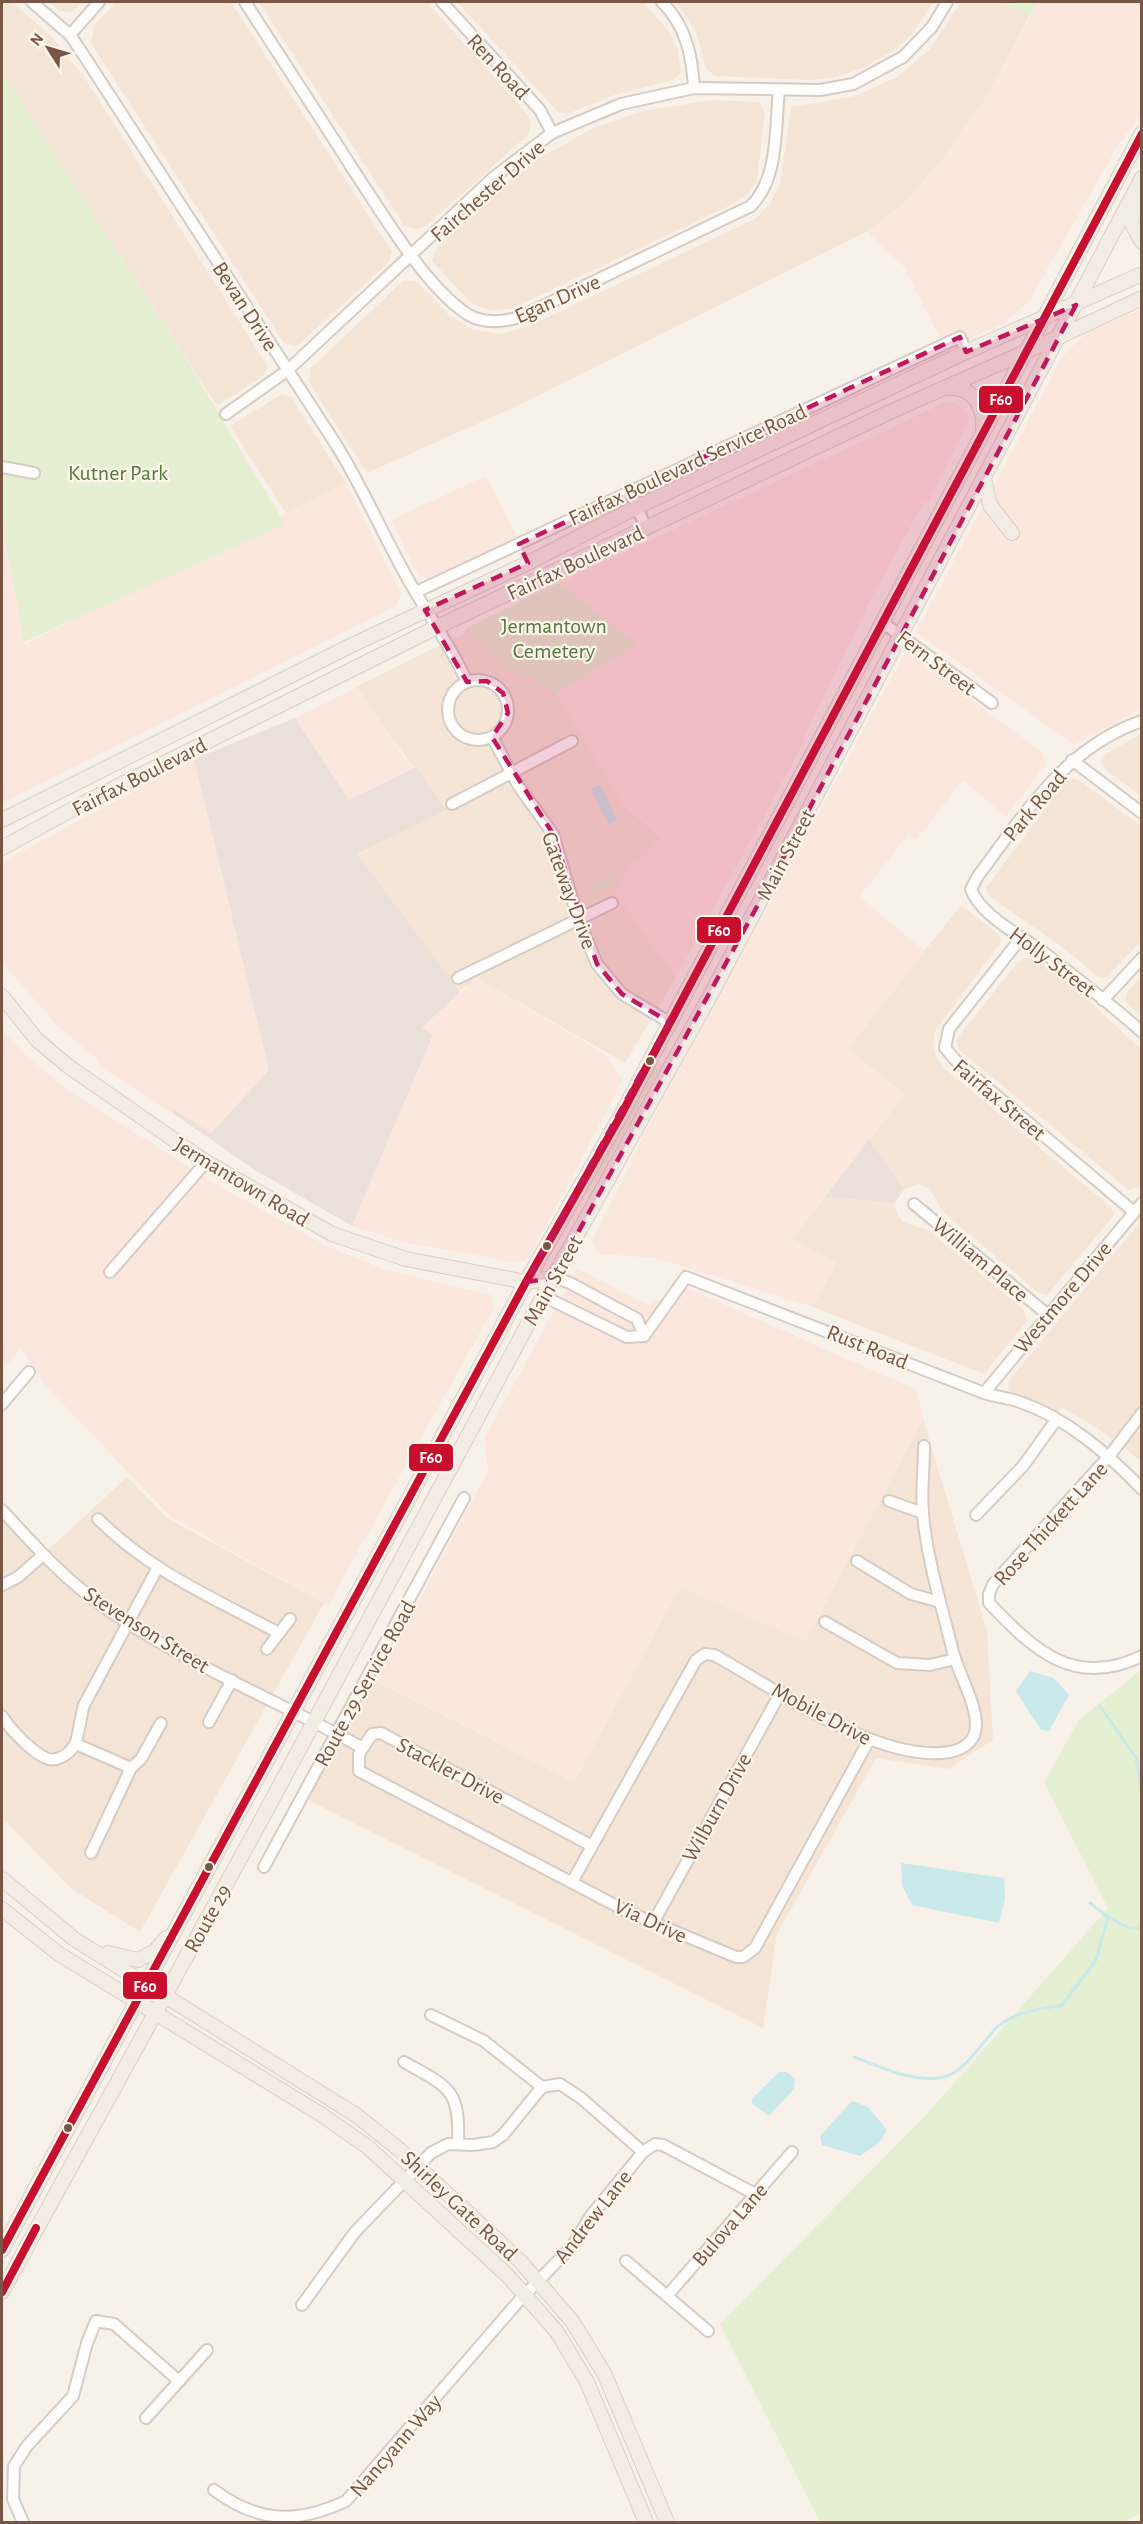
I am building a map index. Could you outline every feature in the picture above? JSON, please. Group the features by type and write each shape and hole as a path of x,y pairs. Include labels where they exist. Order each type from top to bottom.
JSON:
{"main road":[{"path":"1040,321 1142,133"},
{"path":"1140,181 1132,224 1142,242"},
{"path":"1057,338 1140,181"},
{"path":"1076,305 1142,274"},
{"path":"1057,338 1142,298"},
{"name":"Fairfax Boulevard","path":"2,820 425,610 528,563 637,507 966,352 1076,305"},
{"name":"Main Street","path":"360,1592 526,1282 591,1170 1040,321"},
{"name":"Fairfax Boulevard","path":"2,848 57,818 435,628 942,389 1057,338"},
{"name":"Main Street","path":"374,1606 710,996 1057,338"},
{"path":"942,389 960,389 973,396 982,410 983,432"},
{"path":"984,479 990,505 1012,532"},
{"path":"194,724 200,746"},
{"path":"51,796 57,818"},
{"name":"Jermantown Road","path":"2,996 37,1040 68,1066 206,1162 317,1226 355,1243 406,1259 526,1282 553,1278"},
{"name":"Jermantown Road","path":"526,1282 543,1296"},
{"name":"Route 29","path":"2,2250 360,1592"},
{"name":"Route 29","path":"2,2292 374,1606"},
{"path":"2,1879 62,1930 114,1956 138,1960 154,1951 162,1943 191,1902"},
{"name":"Shirley Gate Road","path":"2,1909 45,1944 322,2115 369,2148 525,2294 557,2332 587,2382 646,2523"},
{"name":"Shirley Gate Road","path":"62,1930 356,2115 417,2165 539,2280 572,2321 604,2373 667,2523"}],"street":[{"name":"Bevan Drive","path":"32,2 70,35 288,370 356,477 435,628"},
{"path":"70,35 99,2"},
{"name":"Egan Drive","path":"245,2 412,256 468,314 496,322 520,317 751,206 761,195 769,178 778,90"},
{"name":"Ren Road","path":"442,2 540,110 552,133"},
{"path":"662,2 674,16 688,42 694,88"},
{"name":"Fairchester Drive","path":"226,414 288,370 494,177 552,133 621,104 694,88 820,90 841,87 867,78 891,65 913,48 932,27 947,2"},
{"name":"Fairfax Boulevard Service Road","path":"416,592 960,337 966,352"},
{"path":"861,383 869,398"},
{"path":"2,467 34,473"},
{"path":"630,491 646,528"},
{"path":"519,544 528,563"},
{"name":"Fern Street","path":"882,622 992,703"},
{"path":"435,628 454,654 466,682"},
{"path":"487,681 503,693 507,702 505,723 492,737 472,740 455,730 450,722 448,703 458,687 466,682 487,681"},
{"name":"Park Road","path":"971,886 1050,782 1072,760 1142,721"},
{"name":"Gateway Drive","path":"492,737 511,772 553,834 578,919 597,964 622,994 669,1023"},
{"path":"452,804 572,741"},
{"path":"1072,760 1142,813"},
{"name":"Holly Street","path":"971,886 976,901 1142,1032"},
{"path":"458,978 612,903"},
{"name":"Fairfax Street","path":"1021,938 949,1029 945,1048 958,1064 1138,1207"},
{"path":"1103,1000 1142,958"},
{"path":"110,1272 206,1162"},
{"name":"William Place","path":"914,1204 1048,1315"},
{"name":"Westmore Drive","path":"984,1393 1138,1207"},
{"name":"Rust Road","path":"644,1336 686,1277 984,1393 1022,1403 1056,1420 1110,1455"},
{"path":"543,1296 627,1337 644,1336 637,1319 568,1282 553,1278"},
{"path":"2,1404 29,1372"},
{"path":"1110,1455 1142,1413"},
{"path":"976,1515 1023,1466 1056,1420"},
{"name":"Mobile Drive","path":"572,1882 700,1656 714,1655 869,1740 931,1753 958,1750 970,1742 975,1733 975,1720 955,1659 940,1602 922,1513 924,1446"},
{"name":"Rose Thickett Lane","path":"1142,1489 1110,1455 993,1584 989,1594 989,1603 1034,1647 1059,1661 1080,1669 1097,1670 1125,1664 1142,1656"},
{"name":"Route 29 Service Road","path":"264,1867 464,1498"},
{"path":"889,1502 922,1513"},
{"name":"Stevenson Street","path":"2,1509 43,1555 82,1591 130,1623 313,1722"},
{"path":"99,1519 122,1542 157,1569 277,1632"},
{"path":"2,1585 18,1577 43,1555"},
{"path":"857,1562 911,1594 940,1602"},
{"path":"2,1716 10,1728 46,1759 58,1759 76,1744 77,1726 84,1705 157,1569"},
{"path":"267,1649 277,1632 290,1619"},
{"path":"825,1622 897,1663 930,1665 955,1659"},
{"path":"209,1722 232,1680"},
{"name":"Wilburn Drive","path":"653,1923 781,1692"},
{"name":"Stackler Drive","path":"313,1722 362,1747 372,1734 381,1733 592,1846"},
{"path":"91,1853 131,1768 141,1759 161,1723"},
{"name":"Via Drive","path":"362,1747 357,1766 359,1771 653,1923 731,1956 743,1957 750,1954 869,1740"},
{"path":"76,1744 131,1768"},
{"path":"302,2305 355,2232 417,2165 440,2146 458,2142 473,2145 493,2142 503,2135 542,2087 484,2041 431,2015"},
{"path":"404,2062 449,2091 457,2103 458,2142"},
{"name":"Andrew Lane","path":"542,2087 560,2084 574,2093 643,2152"},
{"name":"Andrew Lane","path":"539,2280 573,2245 590,2217 643,2152 655,2144 663,2145 755,2194"},
{"name":"Bulova Lane","path":"667,2296 792,2152"},
{"path":"626,2261 708,2331"},
{"name":"Nancyann Way","path":"214,2490 238,2509 267,2519 322,2518 355,2494 539,2280"},
{"path":"23,2523 13,2499 14,2466 27,2446 74,2396 87,2343 96,2321 114,2324 179,2381"},
{"path":"146,2418 207,2350"}],"highlighted area":[{"path":"1076,305 1057,338 771,881 553,1278 526,1282 669,1022 622,994 597,964 553,834 492,737 508,713 503,693 487,681 467,682 425,610 528,563 519,544 854,386 960,337 966,352"}],"shaded area":[{"path":"2,2 12,2 51,36 85,78 268,367 264,375 217,406 2,72"},
{"path":"49,2 83,2 71,13 60,11"},
{"path":"117,2 231,2 392,252 388,263 296,347 284,343 91,43 95,24"},
{"path":"259,2 427,2 528,115 531,123 528,135 426,226 415,229 404,225"},
{"path":"457,2 643,2 670,33 678,50 681,72 674,80 617,94 567,114 558,112"},
{"path":"676,2 934,2 911,35 893,51 863,68 832,78 811,80 715,76 706,69 697,34"},
{"path":"961,2 997,2 1030,15 983,103 976,109 946,155 907,200 874,228 519,405 367,473 310,384 310,369 403,281 416,281 448,314 471,329 501,334 527,327 755,219 769,205 780,183 791,107 855,96 897,77 930,49"},
{"path":"1038,2 1141,2 1141,115 1119,144 1029,301 1004,323 946,350 904,267 867,232 907,200 946,155 976,109 983,103"},
{"path":"711,100 759,102 765,113 757,180 750,192 733,204 511,309 490,310 471,303 432,261 435,250 505,184 538,159 591,129 644,111"},
{"path":"1141,309 1141,709 1074,745 916,632 1063,356 1085,334"},
{"path":"282,394 291,397 346,483 286,513 230,426"},
{"path":"944,403 956,403 964,409 969,417 966,426 927,504 924,502 874,593 804,737 806,739 676,977 615,893 632,862 638,863 661,837 623,804 556,693 636,644 559,583"},
{"path":"486,476 517,537 427,579 419,576 391,520"},
{"path":"346,483 401,594 397,605 2,803 2,496 25,644"},
{"path":"467,627 513,671 539,681 556,693 623,804 661,838 615,893 676,977 625,1063 483,982 474,989 466,986 458,991 357,855 444,809 355,687 463,634"},
{"path":"906,651 1042,752 1046,764 1006,817 963,780 916,840 908,835 859,897 925,951 848,1049 905,1094 792,1239 837,1263 813,1307 656,1258 600,1254 591,1243 632,1161 630,1160"},
{"path":"358,687 412,769 349,800 295,718"},
{"path":"295,718 349,800 416,767 446,810 357,854 460,992 422,1028 433,1035 352,1226 255,1170 174,1114 172,1108 211,1133 269,1070 194,759"},
{"path":"1141,734 1141,796 1105,769 1101,761 1106,754"},
{"path":"194,759 269,1070 210,1133 173,1109 174,1114 99,1066 98,1060 58,1026 2,963 2,862"},
{"path":"1068,778 1079,780 1141,826 1141,941 1106,978 1098,977 1065,949 989,896 986,888"},
{"path":"961,905 998,934 1001,942 935,1031 933,1042 936,1057 944,1068 1111,1207 1114,1215 1047,1295 1039,1293 943,1212 930,1189 918,1184 904,1189 869,1140 905,1094 847,1049"},
{"path":"1025,958 1034,958 1068,982 1141,1049 1142,1185 1139,1187 1129,1190 959,1050 956,1040 1016,964"},
{"path":"1141,976 1141,1016 1125,1001 1127,992"},
{"path":"476,978 605,1054 623,1080 530,1256 524,1261 514,1262 407,1243 352,1226 433,1036 422,1028"},
{"path":"2,1029 26,1055 66,1089 219,1186 327,1246 386,1270 492,1295 493,1309 328,1605 171,1517 45,1385 21,1348 2,1371"},
{"path":"869,1140 904,1189 895,1203 825,1197"},
{"path":"825,1197 895,1203 897,1214 903,1222 928,1230 1024,1310 1027,1321 984,1374 813,1307 836,1263 792,1239"},
{"path":"1141,1221 1141,1461 1103,1432 1062,1407 1057,1413 1011,1392 1008,1388 1010,1379"},
{"path":"577,1269 648,1305 687,1288 917,1390 923,1419 805,1642 680,1587 574,1782 376,1681 488,1471 484,1439"},
{"path":"923,1419 987,1631 993,1740 948,1769 876,1758 777,1934 763,2028 302,1797 356,1696 376,1681 574,1782 680,1587 805,1641"},
{"path":"127,1477 167,1518 324,1603 140,1932 72,1889 2,1818 2,1510 43,1555"}],"green space":[{"path":"997,2 1038,2 1030,15"},
{"name":"Kutner Park","path":"2,72 190,365 285,524 24,642 2,519"},
{"name":"Jermantown Cemetery","path":"559,583 637,644 556,693 539,681 513,671 467,627"},
{"path":"616,872 618,876 611,885 591,895 590,886"},
{"path":"656,1065 658,1071 592,1188 599,1166"},
{"path":"1141,1670 1141,2513 1124,2522 820,2522 720,2324 926,2115 1108,1908 1044,1782 1079,1720"}],"water":[{"path":"600,785 617,820 609,824 591,789"},
{"path":"1030,1671 1054,1678 1069,1695 1049,1731 1041,1730 1016,1691"},
{"path":"901,1863 1004,1878 1005,1899 999,1923 912,1905 902,1885"},
{"path":"779,2072 787,2072 795,2079 794,2089 769,2116 752,2104 752,2099"},
{"path":"852,2101 868,2107 887,2130 880,2142 860,2156 822,2145 820,2136"}],"waterway":[{"path":"1100,1706 1136,1758 1142,1793"},
{"path":"1090,1903 1108,1917"},
{"path":"854,2057 906,2075 928,2078 948,2076 964,2065 1004,2022 1028,2012 1062,2005 1096,1960 1108,1917 1129,1928 1142,1929"}],"transit line":[{"name":"F60","path":"2,2250 526,1282 621,1115 1142,134"},
{"name":"F60","path":"2,2292 36,2228"}]}
